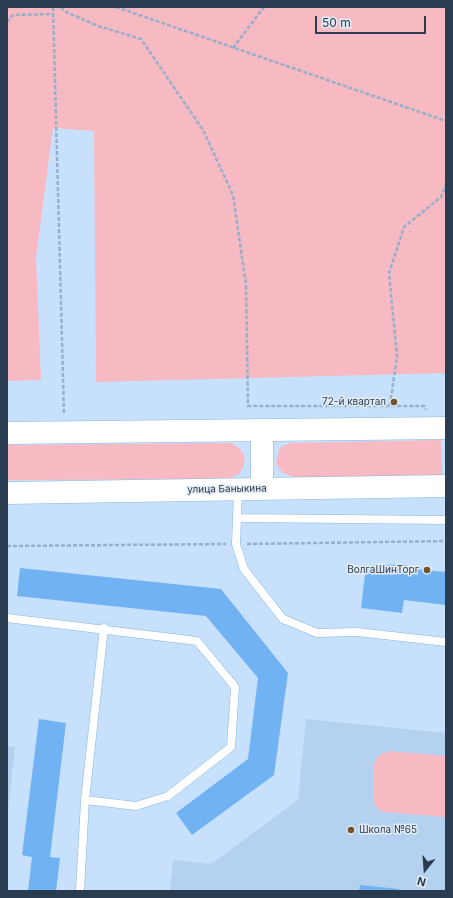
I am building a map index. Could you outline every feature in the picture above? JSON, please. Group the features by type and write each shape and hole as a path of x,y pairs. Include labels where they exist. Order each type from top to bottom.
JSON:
{"main road":[{"path":"7,434 440,428"},
{"path":"262,431 262,489"},
{"name":"улица Баныкина","path":"7,493 446,486"}],"lane":[{"path":"238,489 236,544 244,569 283,619 317,633 357,632 446,642"},
{"path":"238,518 446,520"},
{"path":"7,618 104,628 197,641 235,686 231,747 168,796 136,806 85,800"},
{"path":"80,891 85,800 104,628"}],"path":[{"path":"53,7 64,433"},
{"path":"61,7 64,11 98,26 141,39 203,130 233,195 246,285 248,406 424,406 440,428"},
{"path":"116,7 446,121"},
{"path":"233,48 264,7"},
{"path":"7,22 13,15 54,14"},
{"path":"390,405 397,356 389,273 404,228 441,197 446,184"}],"shaded area":[{"path":"7,7 446,7 446,373 96,382 94,131 53,128 36,257 41,380 7,381"},
{"path":"441,440 442,476 297,478 283,473 276,464 279,450 282,446 291,443"},
{"path":"231,443 238,447 243,453 245,459 239,474 227,479 7,480 7,445"},
{"name":"Школа №65","path":"306,719 446,733 446,891 170,891 173,860 211,864 298,800"},
{"path":"7,746 15,747 7,819"},
{"path":"389,751 446,756 446,817 383,812 376,807 373,798 374,764 379,755"}],"building":[{"path":"405,564 406,568 446,572 446,605 404,600 402,613 361,608 366,566"},
{"path":"20,568 221,589 288,673 274,775 192,835 176,813 248,759 258,678 206,616 17,596"},
{"path":"39,719 66,723 50,857 60,858 56,891 28,891 32,857 22,855"},
{"path":"360,885 399,889 398,891 359,891"}],"place":[{"name":"72-й квартал","path":"394,402"},
{"name":"ВолгаШинТорг","path":"427,570"},
{"name":"Школа №65","path":"351,830"}]}
